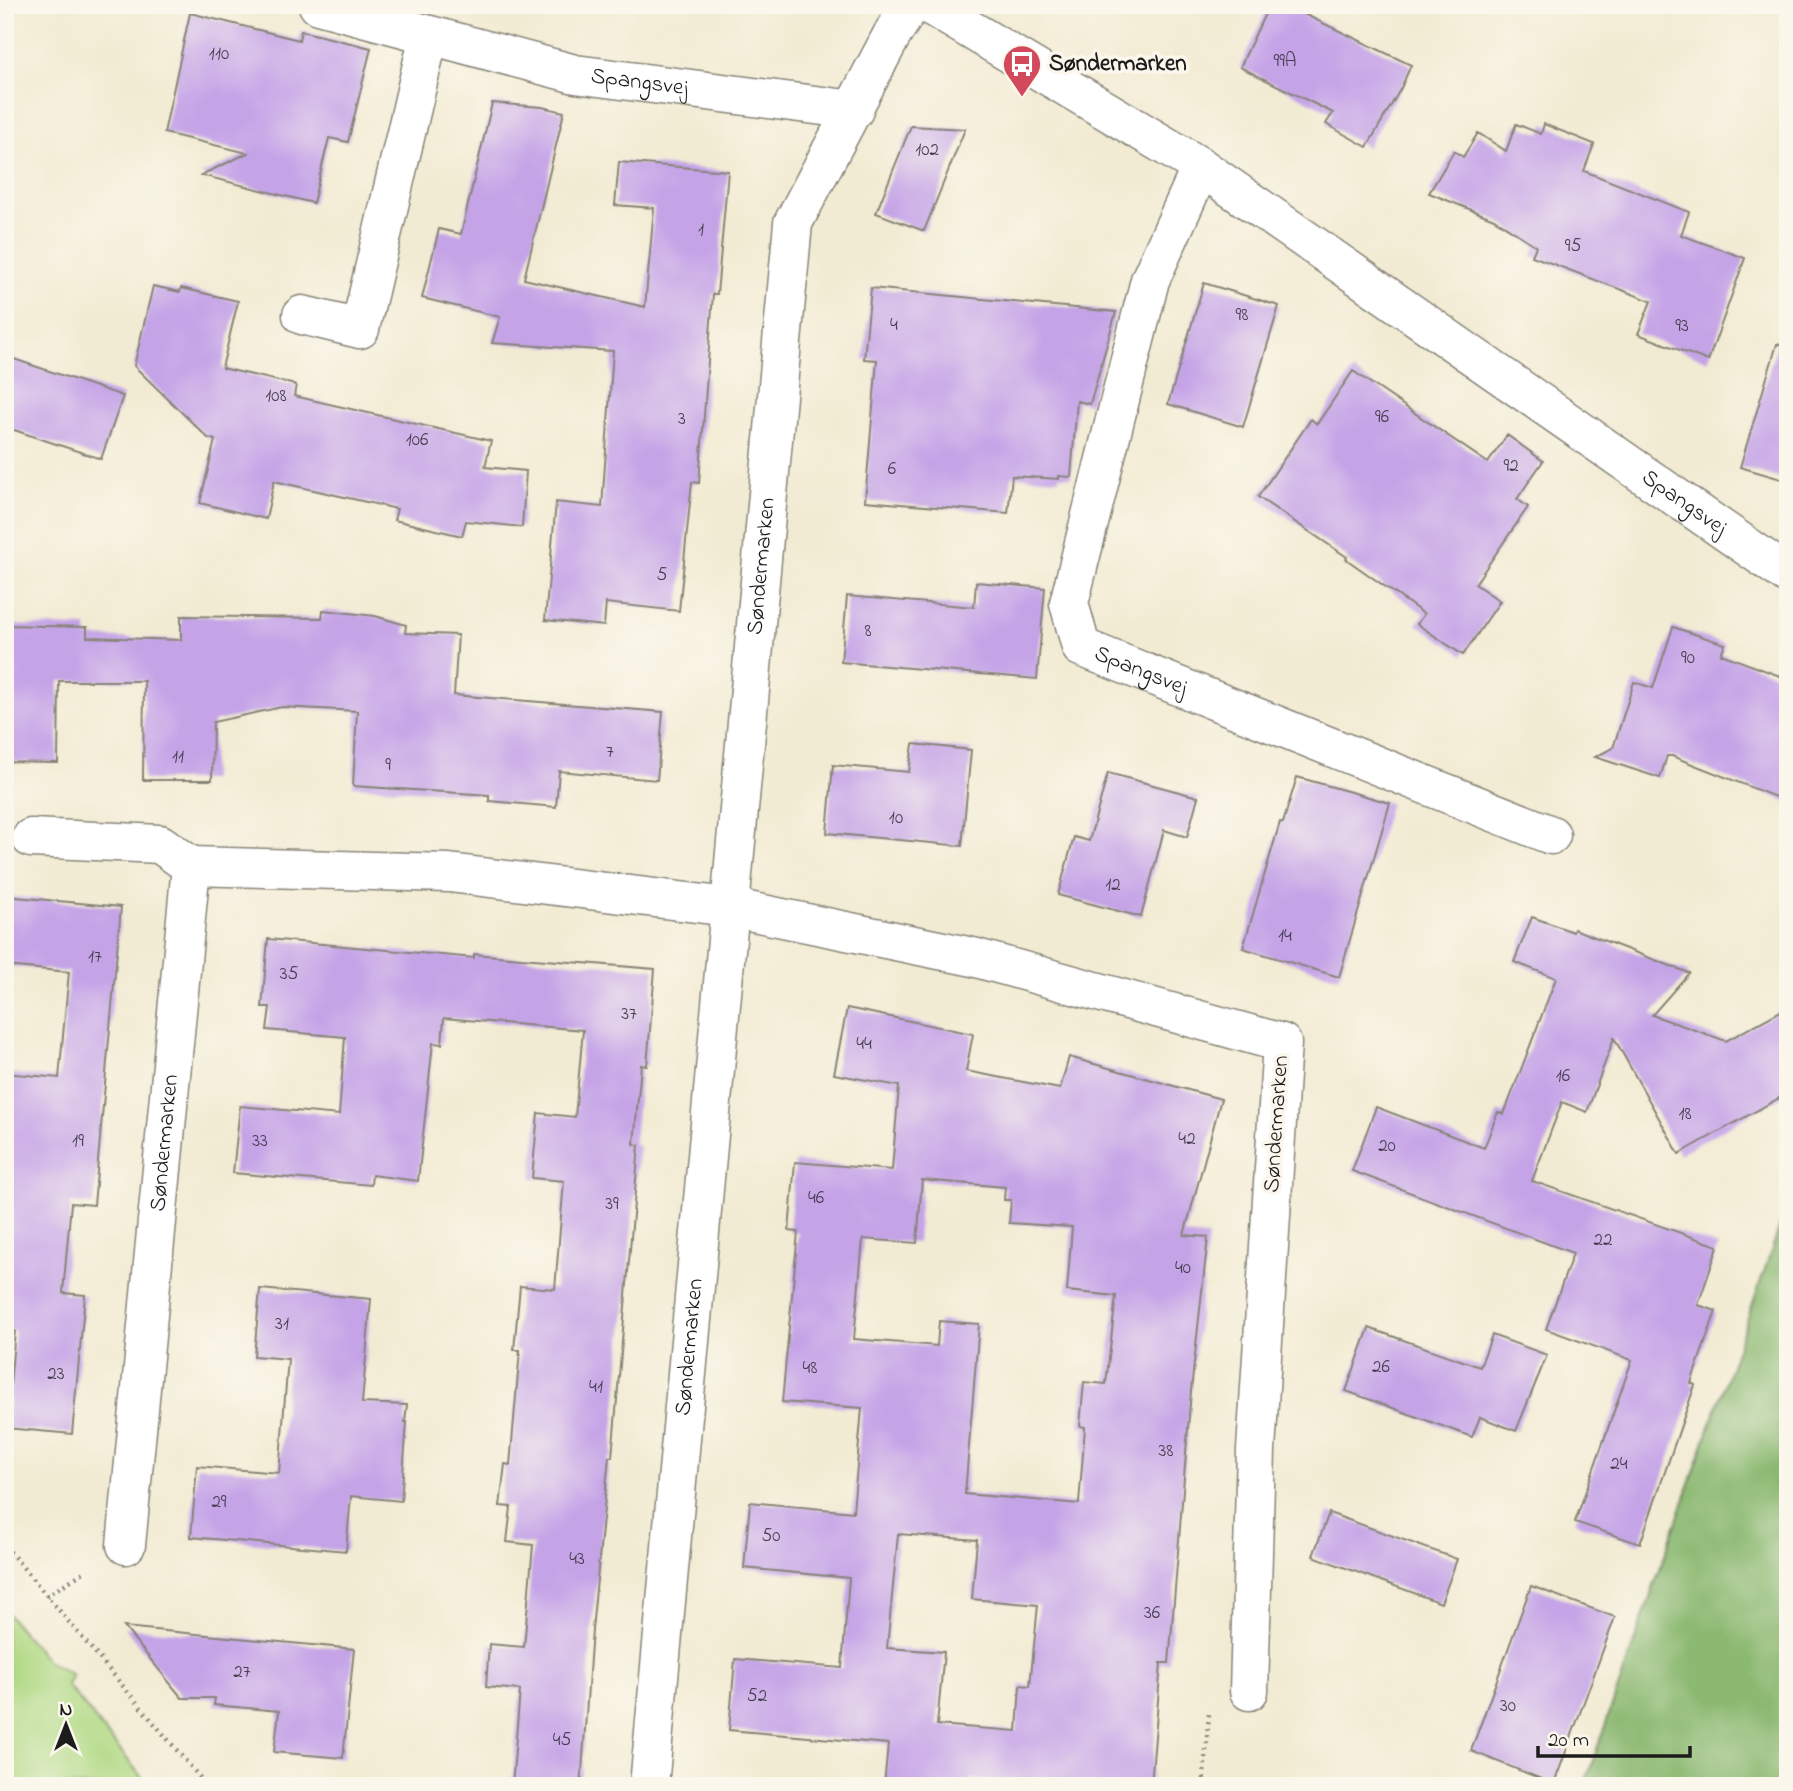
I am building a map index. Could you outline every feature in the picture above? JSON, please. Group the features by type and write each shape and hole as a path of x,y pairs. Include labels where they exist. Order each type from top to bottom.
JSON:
{"street":[{"name":"Spangsvej","path":"318,5 575,74 854,110"},
{"name":"Søndermarken","path":"649,1786 793,223 893,33 911,5"},
{"name":"Spangsvej","path":"929,5 1200,167 1788,575"},
{"path":"302,315 360,329 429,35"},
{"name":"Spangsvej","path":"1200,167 1150,280 1072,590 1069,603 1082,647 1552,835"},
{"path":"32,838 160,844 191,866"},
{"name":"Søndermarken","path":"126,1545 191,866 449,873 729,907 974,957 1282,1043 1256,1450 1249,1691"}],"path":[{"path":"5,1546 207,1786"},
{"path":"1203,1786 1209,1714 1249,1691"}],"green space":[{"path":"1788,1203 1788,1786 1584,1786"},
{"path":"5,1611 47,1661 72,1675 67,1685 149,1786 5,1786"}],"building":[{"path":"1269,5 1285,5 1411,65 1367,147 1326,124 1333,113 1240,67"},
{"path":"190,13 299,40 301,31 371,48 348,142 329,138 313,203 201,175 248,153 164,133"},
{"path":"492,103 542,107 564,112 524,279 645,307 654,208 615,205 619,162 728,171 717,294 713,294 699,483 692,482 679,611 606,603 604,626 545,620 556,502 602,507 613,351 492,343 500,317 422,298 439,229 461,234"},
{"path":"1516,124 1541,134 1544,124 1594,144 1584,171 1689,212 1681,235 1745,258 1708,361 1638,334 1651,301 1532,256 1536,246 1494,219 1429,193 1454,151 1463,157 1478,133 1506,151"},
{"path":"911,126 965,129 924,231 876,213"},
{"path":"1204,283 1279,306 1243,427 1168,404"},
{"path":"153,286 180,292 181,288 238,301 222,368 296,385 294,396 491,441 485,467 526,471 522,527 466,521 462,536 394,520 397,509 274,481 266,519 200,503 215,440 208,438 134,366"},
{"path":"871,288 1116,312 1090,404 1077,401 1071,477 1059,476 1059,479 1012,476 1008,513 865,501 877,360 864,359"},
{"path":"1777,344 1788,345 1788,481 1740,467"},
{"path":"5,356 123,396 101,459 5,427"},
{"path":"1353,371 1488,463 1507,435 1543,461 1517,499 1528,507 1475,584 1500,601 1463,655 1417,624 1424,614 1346,559 1347,557 1258,497 1311,419 1317,424"},
{"path":"976,582 1045,588 1037,679 841,662 847,596 974,607"},
{"path":"323,610 375,616 406,625 405,633 458,635 454,695 663,712 657,780 559,771 556,807 489,801 489,795 353,786 357,711 282,707 213,722 212,780 143,780 144,681 59,681 58,763 5,762 5,625 87,627 87,637 181,640 181,616 322,618"},
{"path":"1673,627 1725,644 1721,654 1788,679 1788,802 1672,756 1667,756 1660,778 1595,757 1613,748 1634,682 1653,688"},
{"path":"913,744 971,750 962,846 827,833 833,765 909,772"},
{"path":"1108,773 1198,797 1187,837 1164,830 1141,917 1058,895 1074,837 1089,841"},
{"path":"1297,777 1390,803 1339,977 1243,948 1280,822 1283,823"},
{"path":"5,896 121,907 94,1205 71,1203 63,1293 85,1295 72,1434 6,1428 15,1331 5,1330 5,1073 59,1078 69,972 5,966"},
{"path":"1532,917 1573,932 1574,929 1689,973 1652,1015 1726,1041 1788,1007 1788,1093 1679,1154 1614,1038 1587,1112 1562,1102 1532,1181 1718,1246 1698,1305 1716,1311 1691,1383 1695,1385 1640,1544 1575,1522 1632,1360 1546,1329 1573,1253 1352,1171 1376,1107 1484,1148 1498,1112 1504,1114 1556,978 1514,962"},
{"path":"268,939 474,958 474,954 655,969 647,1066 641,1065 634,1144 639,1145 612,1457 609,1457 592,1630 581,1786 512,1786 520,1690 486,1687 489,1644 524,1647 533,1545 507,1542 511,1507 500,1506 505,1464 510,1465 520,1350 514,1350 520,1286 555,1289 564,1181 532,1178 538,1113 575,1117 583,1030 444,1018 442,1044 433,1043 418,1181 372,1175 371,1185 233,1173 240,1106 339,1115 345,1037 267,1030 270,1007 262,1007"},
{"path":"847,1008 973,1034 966,1071 1060,1089 1069,1057 1221,1099 1184,1235 1208,1237 1191,1391 1169,1663 1161,1663 1151,1786 1063,1786 971,1779 971,1786 884,1786 888,1744 729,1730 735,1659 842,1668 849,1578 744,1568 750,1502 853,1512 862,1408 782,1402 798,1232 789,1231 795,1162 892,1170 899,1086 834,1074","holes":["922,1180 1005,1187 1004,1200 1011,1200 1009,1223 1072,1227 1067,1291 1116,1296 1106,1384 1084,1382 1080,1426 1085,1427 1079,1504 965,1494 979,1324 939,1321 937,1346 854,1339 863,1239 917,1243","898,1534 977,1540 972,1599 1038,1605 1030,1686 1020,1685 1017,1731 937,1725 944,1652 887,1648"]},
{"path":"260,1289 371,1299 362,1403 407,1405 401,1501 351,1496 346,1551 191,1537 197,1466 279,1473 288,1359 254,1356"},
{"path":"1369,1328 1480,1367 1492,1335 1547,1355 1516,1431 1480,1417 1472,1437 1346,1391"},
{"path":"1329,1513 1457,1559 1441,1603 1313,1556"},
{"path":"1531,1586 1615,1617 1554,1784 1471,1751"},
{"path":"124,1627 354,1649 343,1758 274,1752 279,1711 214,1705 215,1698 182,1698"}],"place":[{"name":"Søndermarken","path":"1022,98"}]}
